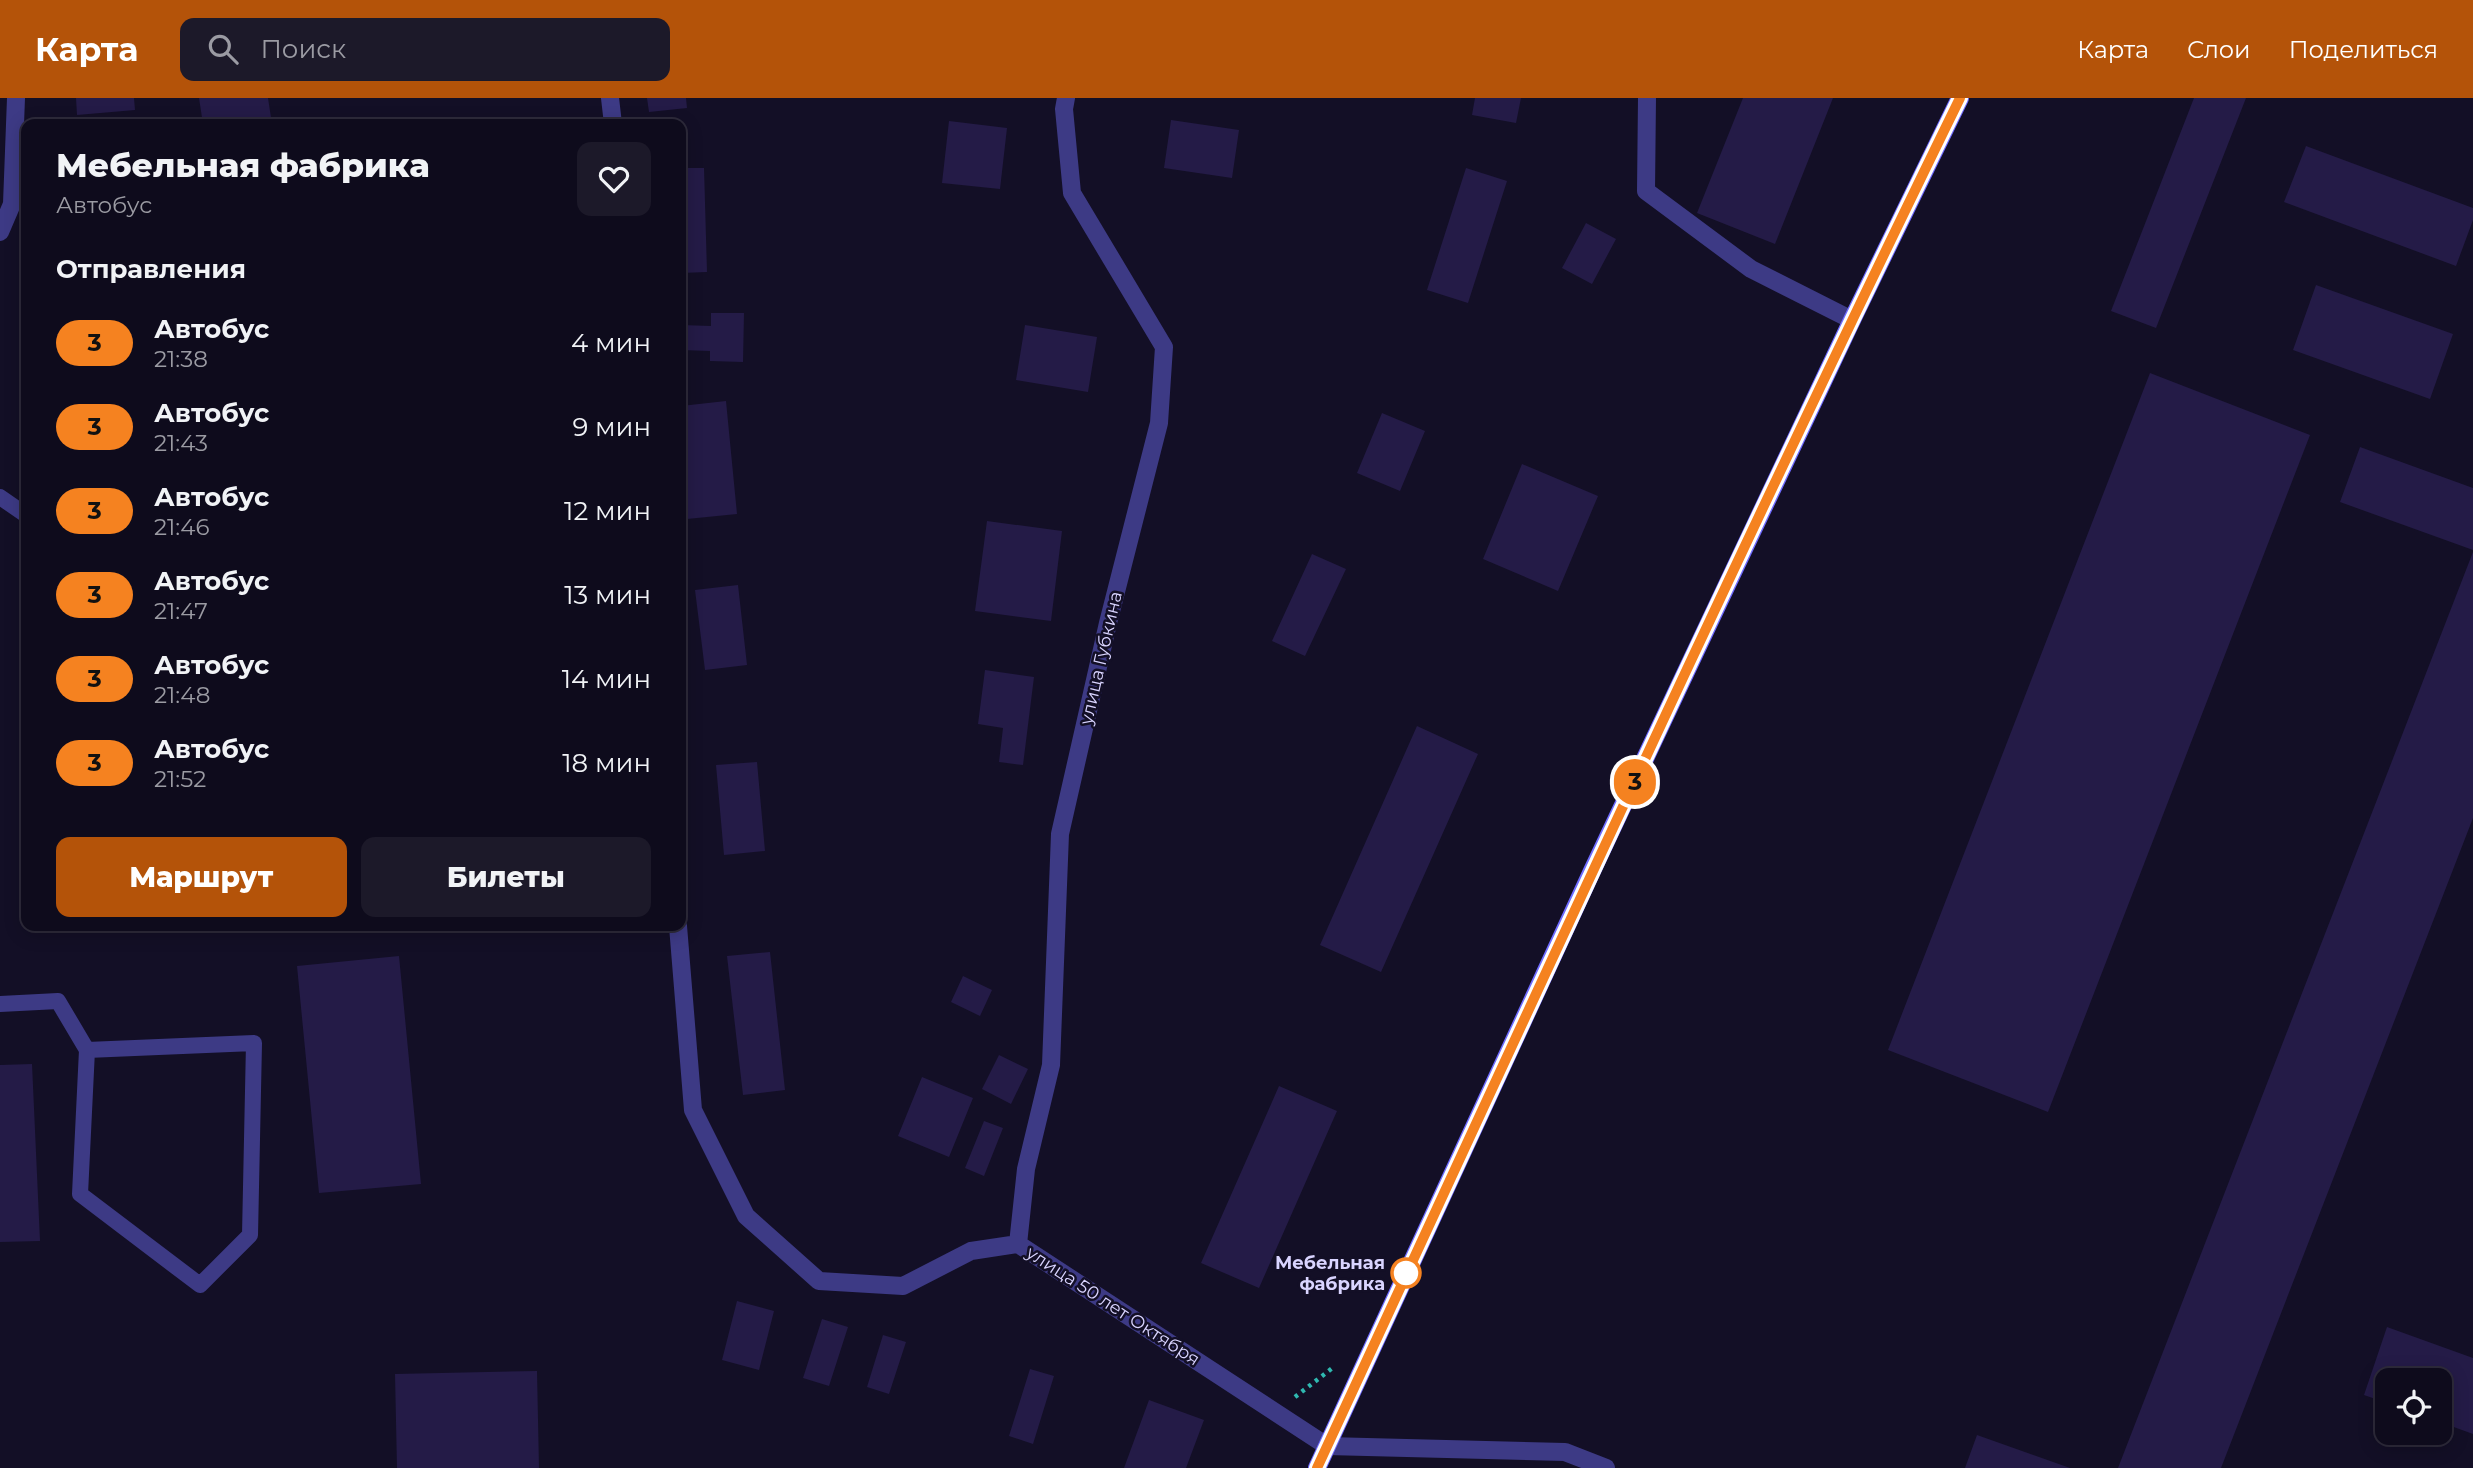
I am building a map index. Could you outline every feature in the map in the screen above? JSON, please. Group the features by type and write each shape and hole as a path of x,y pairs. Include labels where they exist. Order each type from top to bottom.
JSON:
{"main road":[{"path":"1317,1468 1563,933 1852,320 1960,98"}],"street":[{"path":"0,232 12,204 16,98"},
{"path":"610,98 612,119"},
{"name":"улица Губкина","path":"1018,1244 1026,1168 1051,1065 1060,834 1108,623 1159,423 1164,347 1072,193 1064,109 1066,98"},
{"path":"1647,98 1646,191 1751,269 1852,320"},
{"name":"улица 50 лет Октября","path":"678,931 692,1110 746,1216 819,1281 903,1286 971,1251 1018,1244 1327,1446"},
{"path":"1327,1446 1564,1452 1606,1468"}],"lane":[{"path":"0,497 21,512"},
{"path":"0,1004 58,1001 87,1050 80,1194 200,1285 250,1235 254,1043 87,1050"}],"path":[{"path":"1276,1412 1344,1359"}],"building":[{"path":"76,98 134,98 135,110 77,115"},
{"path":"199,98 268,98 271,119 202,119"},
{"path":"647,98 686,98 687,108 649,112"},
{"path":"1475,98 1521,98 1516,123 1472,115"},
{"path":"1743,98 1833,98 1775,244 1697,213"},
{"path":"2194,98 2246,98 2156,328 2111,311"},
{"path":"1171,120 1239,130 1232,178 1164,168"},
{"path":"949,121 1007,128 1000,189 942,183"},
{"path":"2306,146 2473,208 2473,220 2456,266 2284,202"},
{"path":"686,168 704,168 707,272 686,273"},
{"path":"1466,168 1507,181 1468,303 1427,290"},
{"path":"1586,223 1616,239 1592,284 1562,268"},
{"path":"2316,285 2453,334 2430,399 2293,350"},
{"path":"711,313 744,313 743,362 710,361 710,351 686,350 686,325 711,326"},
{"path":"1025,325 1097,337 1088,392 1016,380"},
{"path":"2150,373 2310,435 2048,1112 1888,1050"},
{"path":"726,401 737,514 687,519 686,405"},
{"path":"1382,413 1425,431 1400,491 1357,473"},
{"path":"2360,447 2473,488 2473,550 2340,502"},
{"path":"1522,464 1598,496 1558,591 1483,559"},
{"path":"987,521 1062,531 1051,621 975,611"},
{"path":"2473,552 2473,818 2221,1468 2118,1468"},
{"path":"1312,554 1346,569 1305,656 1272,641"},
{"path":"738,585 747,665 705,670 695,590"},
{"path":"985,670 1034,677 1023,765 999,762 1003,728 978,724"},
{"path":"1417,726 1478,754 1381,972 1320,945"},
{"path":"757,762 765,851 724,855 716,765"},
{"path":"770,952 785,1090 743,1095 727,956"},
{"path":"399,956 421,1184 319,1193 297,966"},
{"path":"963,976 992,990 980,1016 951,1002"},
{"path":"999,1055 1028,1069 1011,1104 982,1089"},
{"path":"32,1064 40,1241 0,1242 0,1065"},
{"path":"922,1077 973,1098 949,1157 898,1136"},
{"path":"1279,1086 1337,1111 1259,1288 1201,1263"},
{"path":"984,1121 1003,1128 984,1176 965,1168"},
{"path":"737,1301 774,1311 759,1370 722,1360"},
{"path":"822,1319 848,1327 829,1386 803,1378"},
{"path":"2387,1327 2473,1358 2473,1434 2452,1426 2452,1368 2375,1368 2375,1399 2364,1395"},
{"path":"883,1335 906,1342 889,1394 867,1387"},
{"path":"1030,1369 1054,1376 1033,1444 1009,1436"},
{"path":"537,1371 539,1468 397,1468 395,1374"},
{"path":"1149,1400 1204,1420 1186,1468 1124,1468"},
{"path":"1977,1435 2070,1468 1965,1468"}],"bus line":[{"name":"3","path":"1317,1468 1581,894 1960,98"}],"place":[{"name":"Мебельная фабрика","path":"1406,1273"}]}
